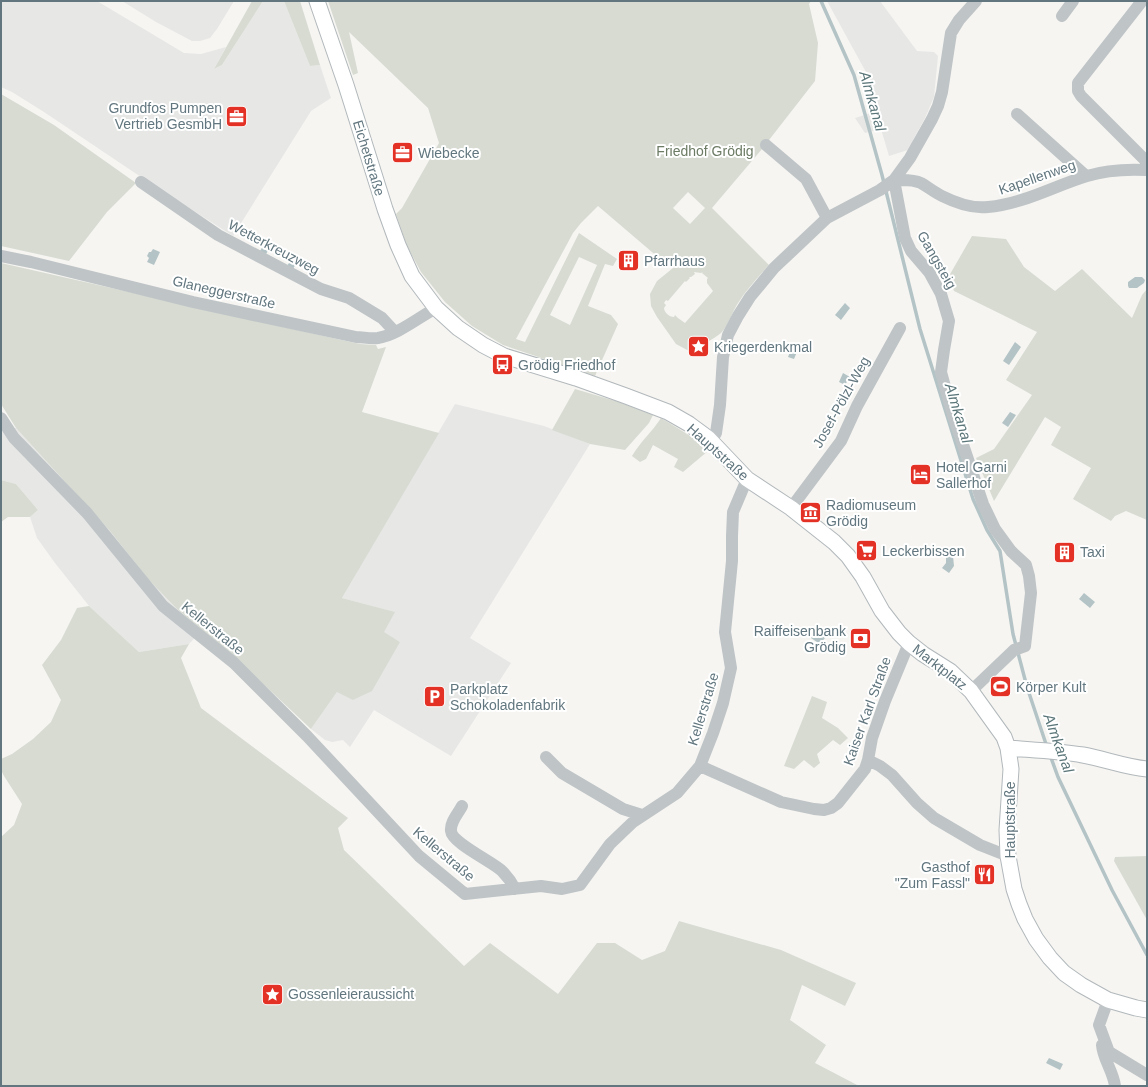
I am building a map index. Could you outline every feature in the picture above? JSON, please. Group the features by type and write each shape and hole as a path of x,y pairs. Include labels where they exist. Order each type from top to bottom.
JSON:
{"main road":[{"name":"Eichetstraße","path":"317,1 398,245 412,276 436,308"},
{"name":"Hauptstraße","path":"436,308 458,328 483,345 504,356 576,378 668,412 689,424 711,441 747,479 791,508 834,542 848,556 863,577 882,611 909,643"},
{"name":"Marktplatz","path":"909,643 950,671 971,691"},
{"name":"Hauptstraße","path":"971,691 1001,732 1008,748 1010,769 1007,830 1008,856 1014,889 1019,904 1036,939 1050,958 1064,972 1095,994 1108,1000 1147,1010"},
{"path":"1008,748 1084,755 1147,769"}],"street":[{"path":"711,441 716,433 720,405 723,357 728,335 738,316 750,297 774,268 827,218 888,184 910,158 938,106 942,92 951,33 959,20 976,1"},
{"path":"1062,16 1073,1"},
{"path":"1142,1 1078,83 1078,91 1081,96 1147,162"},
{"path":"1017,114 1086,176"},
{"path":"766,145 806,180 827,218"},
{"name":"Kapellenweg","path":"888,184 913,180 922,183 942,196 966,206 977,208 1012,203 1086,176 1108,171 1129,169 1147,170"},
{"name":"Wetterkreuzweg","path":"141,182 218,235 321,289 349,298 382,318 395,332"},
{"name":"Gangsteig","path":"888,184 905,238 911,251 929,272 941,294 949,321 941,372 952,412 983,504 995,529 1011,551 1026,565 1032,593 1026,646 1017,649 971,691"},
{"name":"Glaneggerstraße","path":"1,256 193,302 356,337 378,338 395,332 436,308"},
{"name":"Josef-Pölzl-Weg","path":"791,508 841,441 857,406 900,328"},
{"name":"Kellerstraße","path":"1,418 14,438 87,512 163,606 234,663 307,736 419,856 465,894 541,886 562,889 580,885 610,844 642,815 677,793 700,766 716,725 731,668 725,632 732,561 733,512 747,479"},
{"name":"Kaiser Karl Straße","path":"700,766 782,802 814,809 824,810 832,808 865,769 872,738 894,678 909,643"},
{"path":"546,757 562,773 623,809 642,815"},
{"path":"868,760 880,766 892,776 917,803 934,818 980,845 1008,856"},
{"path":"462,806 454,820 451,831 452,835 458,842 503,872 515,889"},
{"path":"1108,1000 1099,1026 1102,1050 1114,1079 1115,1086"},
{"path":"1099,1026 1109,1052 1147,1075"}],"shaded area":[{"path":"1,1 97,1 184,53 201,54 226,47 214,69 222,65 263,1 284,1 310,66 320,65 331,98 311,111 233,236 44,112 12,92 1,87"},
{"path":"122,1 234,1 210,38 200,41 192,41 156,22"},
{"path":"827,1 880,1 917,51 934,52 938,56 934,97 914,138 911,149 889,156 881,129 865,133 855,118 871,113 860,76 867,74"},
{"path":"266,241 272,245 266,254 260,251"},
{"path":"153,249 160,252 154,265 147,262 149,258 147,256"},
{"path":"293,257 298,260 293,269 287,266"},
{"path":"1135,277 1142,277 1145,280 1144,283 1137,288 1129,288 1128,282"},
{"path":"845,303 850,308 841,320 835,315"},
{"path":"1015,342 1021,347 1009,365 1003,361"},
{"path":"793,344 799,347 794,359 788,357"},
{"path":"843,373 850,377 845,385 839,382"},
{"path":"455,404 544,426 590,444 470,638 511,663 451,756 374,710 350,747 343,740 332,742 325,740 311,729 337,692 400,642 383,632 394,612 342,598"},
{"path":"1010,412 1016,415 1008,427 1002,423"},
{"path":"1,428 16,428 110,531 148,579 176,608 202,630 189,644 139,652 89,606 37,538 30,517 38,510 16,484 1,480"},
{"path":"953,556 954,566 949,573 942,568 946,563 946,557"},
{"path":"1084,593 1095,602 1090,608 1079,599"},
{"path":"815,628 821,631 820,633 825,638 820,644 811,638 810,631"},
{"path":"1049,1058 1063,1064 1060,1070 1046,1063"}],"green space":[{"path":"252,1 263,1 222,65 214,69"},
{"path":"284,1 300,1 320,65 310,66"},
{"name":"Friedhof Grödig","path":"328,1 811,1 809,4 818,43 815,81 762,149 712,208 769,265 741,298 726,326 718,336 689,351 676,344 657,317 651,306 650,294 657,281 678,264 672,258 666,264 598,206 573,233 516,339 525,342 579,233 617,259 613,266 605,264 588,306 611,315 618,324 595,376 503,345 472,326 445,302 421,272 407,246 396,214 402,208 439,143 428,108 349,32 358,73 353,75","holes":["688,192 705,208 690,224 673,208","579,257 597,265 570,325 550,315","694,272 703,272 702,273 708,278 707,283 713,291 685,323 675,315 672,317 667,314 664,310 666,305 664,303 666,300 668,301 685,281 686,282 690,278 689,277 695,274"]},
{"path":"1,94 54,125 136,183 107,212 69,261 1,246"},
{"path":"972,236 1006,239 1024,267 1055,291 1082,269 1132,318 1142,295 1147,289 1147,520 1126,511 1115,516 1111,521 1073,499 1091,468 1051,445 1061,427 1045,417 994,501 976,458 994,449 1032,395 1006,380 1037,332 954,291 949,276"},
{"path":"1,263 337,339 360,344 376,345 378,349 386,347 362,412 439,433 342,598 395,612 384,632 400,642 372,691 353,700 337,692 311,729 243,665 176,608 148,579 110,531 16,428 1,404"},
{"path":"575,389 619,402 653,415 649,423 625,450 590,444 552,430"},
{"path":"661,418 692,437 708,451 683,472 674,467 678,459 653,445 646,459 640,462 632,456"},
{"path":"1,480 16,484 38,510 30,517 8,517 1,522"},
{"path":"89,606 139,652 189,644 181,658 201,708 348,818 338,828 344,850 464,966 490,943 558,994 597,943 615,943 642,960 665,951 679,921 781,950 856,983 845,1006 802,985 790,1020 826,1045 815,1063 859,1086 1,1086 1,837 14,825 22,804 1,770 1,759 12,754 33,739 51,722 61,700 42,665 61,640 77,608"},
{"path":"812,696 827,702 822,718 838,728 848,738 840,745 833,740 817,754 820,763 814,768 804,760 794,769 784,766"},
{"path":"1147,856 1147,920 1114,861 1115,857"}],"waterway":[{"name":"Almkanal","path":"821,1 854,75 882,175 920,329 973,499 987,530 1000,551 1013,634 1027,687 1047,747"},
{"name":"Almkanal","path":"1050,755 1058,777 1112,890 1147,955"}],"place":[{"name":"Grundfos Pumpen Vertrieb GesmbH","path":"237,116"},
{"name":"Wiebecke","path":"402,153"},
{"name":"Pfarrhaus","path":"629,261"},
{"name":"Kriegerdenkmal","path":"699,347"},
{"name":"Grödig Friedhof","path":"503,365"},
{"name":"Hotel Garni Sallerhof","path":"920,475"},
{"name":"Radiomuseum Grödig","path":"810,513"},
{"name":"Leckerbissen","path":"867,551"},
{"name":"Taxi","path":"1065,552"},
{"name":"Raiffeisenbank Grödig","path":"861,639"},
{"name":"Körper Kult","path":"1001,687"},
{"name":"Parkplatz Schokoladenfabrik","path":"434,697"},
{"name":"Gasthof \"Zum Fassl\"","path":"985,875"},
{"name":"Gossenleieraussicht","path":"273,994"}]}
